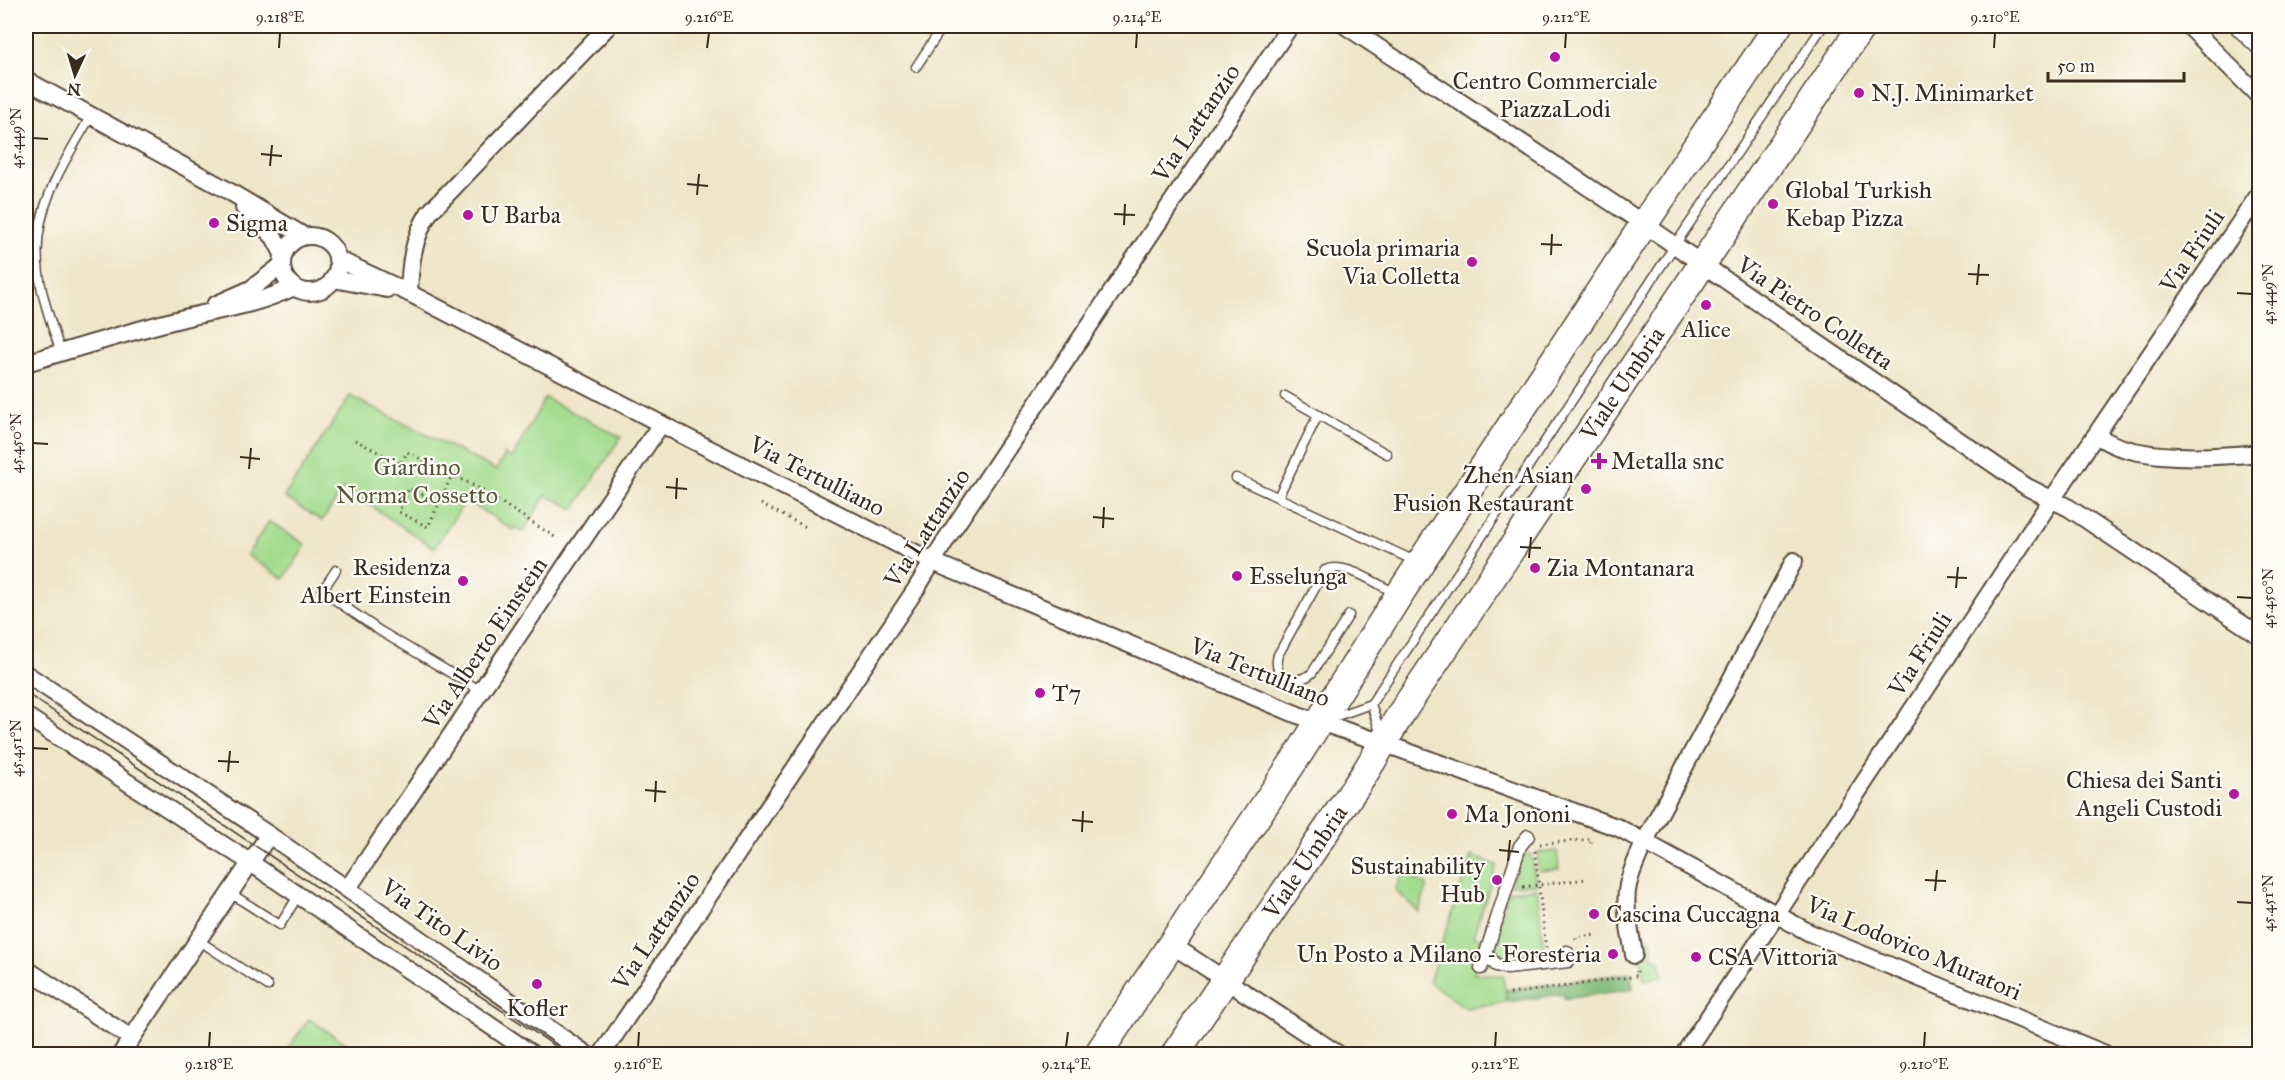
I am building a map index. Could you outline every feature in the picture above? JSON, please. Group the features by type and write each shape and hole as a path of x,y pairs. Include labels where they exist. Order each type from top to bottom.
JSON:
{"main road":[{"path":"1098,1054 1319,722 1399,595 1644,224 1778,26"},
{"name":"Viale Umbria","path":"1175,1054 1363,776 1862,26"},
{"path":"2242,26 2259,42"}],"street":[{"path":"409,293 415,240 429,213 608,26"},
{"name":"Via Lattanzio","path":"602,1054 1290,26"},
{"name":"Via Pietro Colletta","path":"1346,26 1644,224 2027,487 2069,508 2259,636"},
{"path":"2188,26 2259,97"},
{"name":"Via Tertulliano","path":"26,80 227,190 304,236 315,236 327,242 334,250 337,259 409,293 933,562 1286,710 1383,743"},
{"name":"Via Tertulliano","path":"227,190 274,237 283,260 285,278 294,287"},
{"name":"Via Friuli","path":"1684,1054 2051,500 2259,193"},
{"path":"181,319 245,292 262,282 283,260 292,242 304,236"},
{"path":"26,363 181,319 243,307 276,296 294,287 302,291 316,291 325,287 333,279 337,270 337,259"},
{"name":"Via Tertulliano","path":"333,279 409,293"},
{"name":"Via Alberto Einstein","path":"348,888 661,424"},
{"path":"2097,435 2117,447 2142,453 2190,455 2259,453"},
{"path":"1634,955 1627,905 1627,887 1645,841 1794,561"},
{"name":"Via Tito Livio","path":"26,674 348,888 586,1054"},
{"path":"26,716 251,863 532,1054"},
{"name":"Via Lodovico Muratori","path":"1383,743 1603,822 1645,841 1821,938 2105,1054"},
{"path":"121,1054 269,835"},
{"path":"1481,968 1520,846 1528,836"},
{"path":"1172,945 1338,1054"},
{"path":"1486,953 1496,965 1507,968 1568,961 1572,948"},
{"path":"26,969 131,1038"}],"lane":[{"path":"916,67 943,26"},
{"name":"Viale Umbria","path":"1371,704 1823,26"},
{"path":"61,353 38,264 40,231 46,198 91,116"},
{"path":"1285,396 1387,454"},
{"path":"1278,497 1318,415"},
{"path":"1236,477 1420,564"},
{"path":"1349,615 1312,673 1307,677 1294,680 1287,678 1278,670 1276,661 1278,655 1325,570 1333,567 1348,570 1399,595"},
{"path":"336,570 322,591 380,631 481,691"},
{"path":"1319,722 1371,704 1383,743"},
{"path":"230,893 280,925 298,896"},
{"path":"198,940 268,986"}],"path":[{"path":"355,440 401,464 407,452 480,489 558,539"},
{"path":"439,503 409,488 399,512 428,527 452,475"},
{"path":"760,504 806,527"},
{"path":"1546,950 1534,845 1591,839 1592,846"},
{"path":"1506,888 1587,879"},
{"path":"1572,948 1576,937 1596,935"},
{"path":"1510,994 1637,976 1634,955"}],"green space":[{"name":"Giardino Norma Cossetto","path":"350,396 496,470 505,454 512,458 545,398 621,437 574,509 546,495 523,532 515,527 513,530 466,500 434,548 344,488 322,521 284,497"},
{"path":"269,521 306,545 284,579 247,555"},
{"path":"1557,851 1559,869 1539,871 1537,853"},
{"path":"1531,854 1536,884 1511,885 1521,855"},
{"path":"1471,856 1497,865 1473,936 1484,939 1474,973 1503,976 1507,1002 1466,1008 1429,982"},
{"path":"1403,873 1427,885 1419,912 1395,890"},
{"path":"1537,888 1545,959 1507,963 1498,960 1490,949 1509,891"},
{"path":"1636,919 1640,921 1642,935 1651,939 1653,956 1660,961 1663,976 1644,980"},
{"path":"1631,973 1633,989 1565,999 1563,994 1507,1002 1505,990"},
{"path":"309,1019 362,1054 284,1054"}],"tram line":[{"path":"26,693 567,1054"}],"place":[{"name":"Centro Commerciale PiazzaLodi","path":"1555,57"},
{"name":"N.J. Minimarket","path":"1859,93"},
{"name":"Global Turkish Kebap Pizza","path":"1773,204"},
{"name":"U Barba","path":"468,215"},
{"name":"Sigma","path":"214,223"},
{"name":"Scuola primaria Via Colletta","path":"1472,262"},
{"name":"Alice","path":"1706,305"},
{"name":"Metalla snc","path":"1599,461"},
{"name":"Zhen Asian Fusion Restaurant","path":"1586,489"},
{"name":"Zia Montanara","path":"1535,568"},
{"name":"Esselunga","path":"1237,576"},
{"name":"Residenza Albert Einstein","path":"463,581"},
{"name":"T7","path":"1040,693"},
{"name":"Chiesa dei Santi Angeli Custodi","path":"2234,794"},
{"name":"Ma Jononi","path":"1452,814"},
{"name":"Sustainability Hub","path":"1497,880"},
{"name":"Cascina Cuccagna","path":"1594,914"},
{"name":"Un Posto a Milano - Foresteria","path":"1613,954"},
{"name":"CSA Vittoria","path":"1696,957"},
{"name":"Kofler","path":"537,984"}]}
